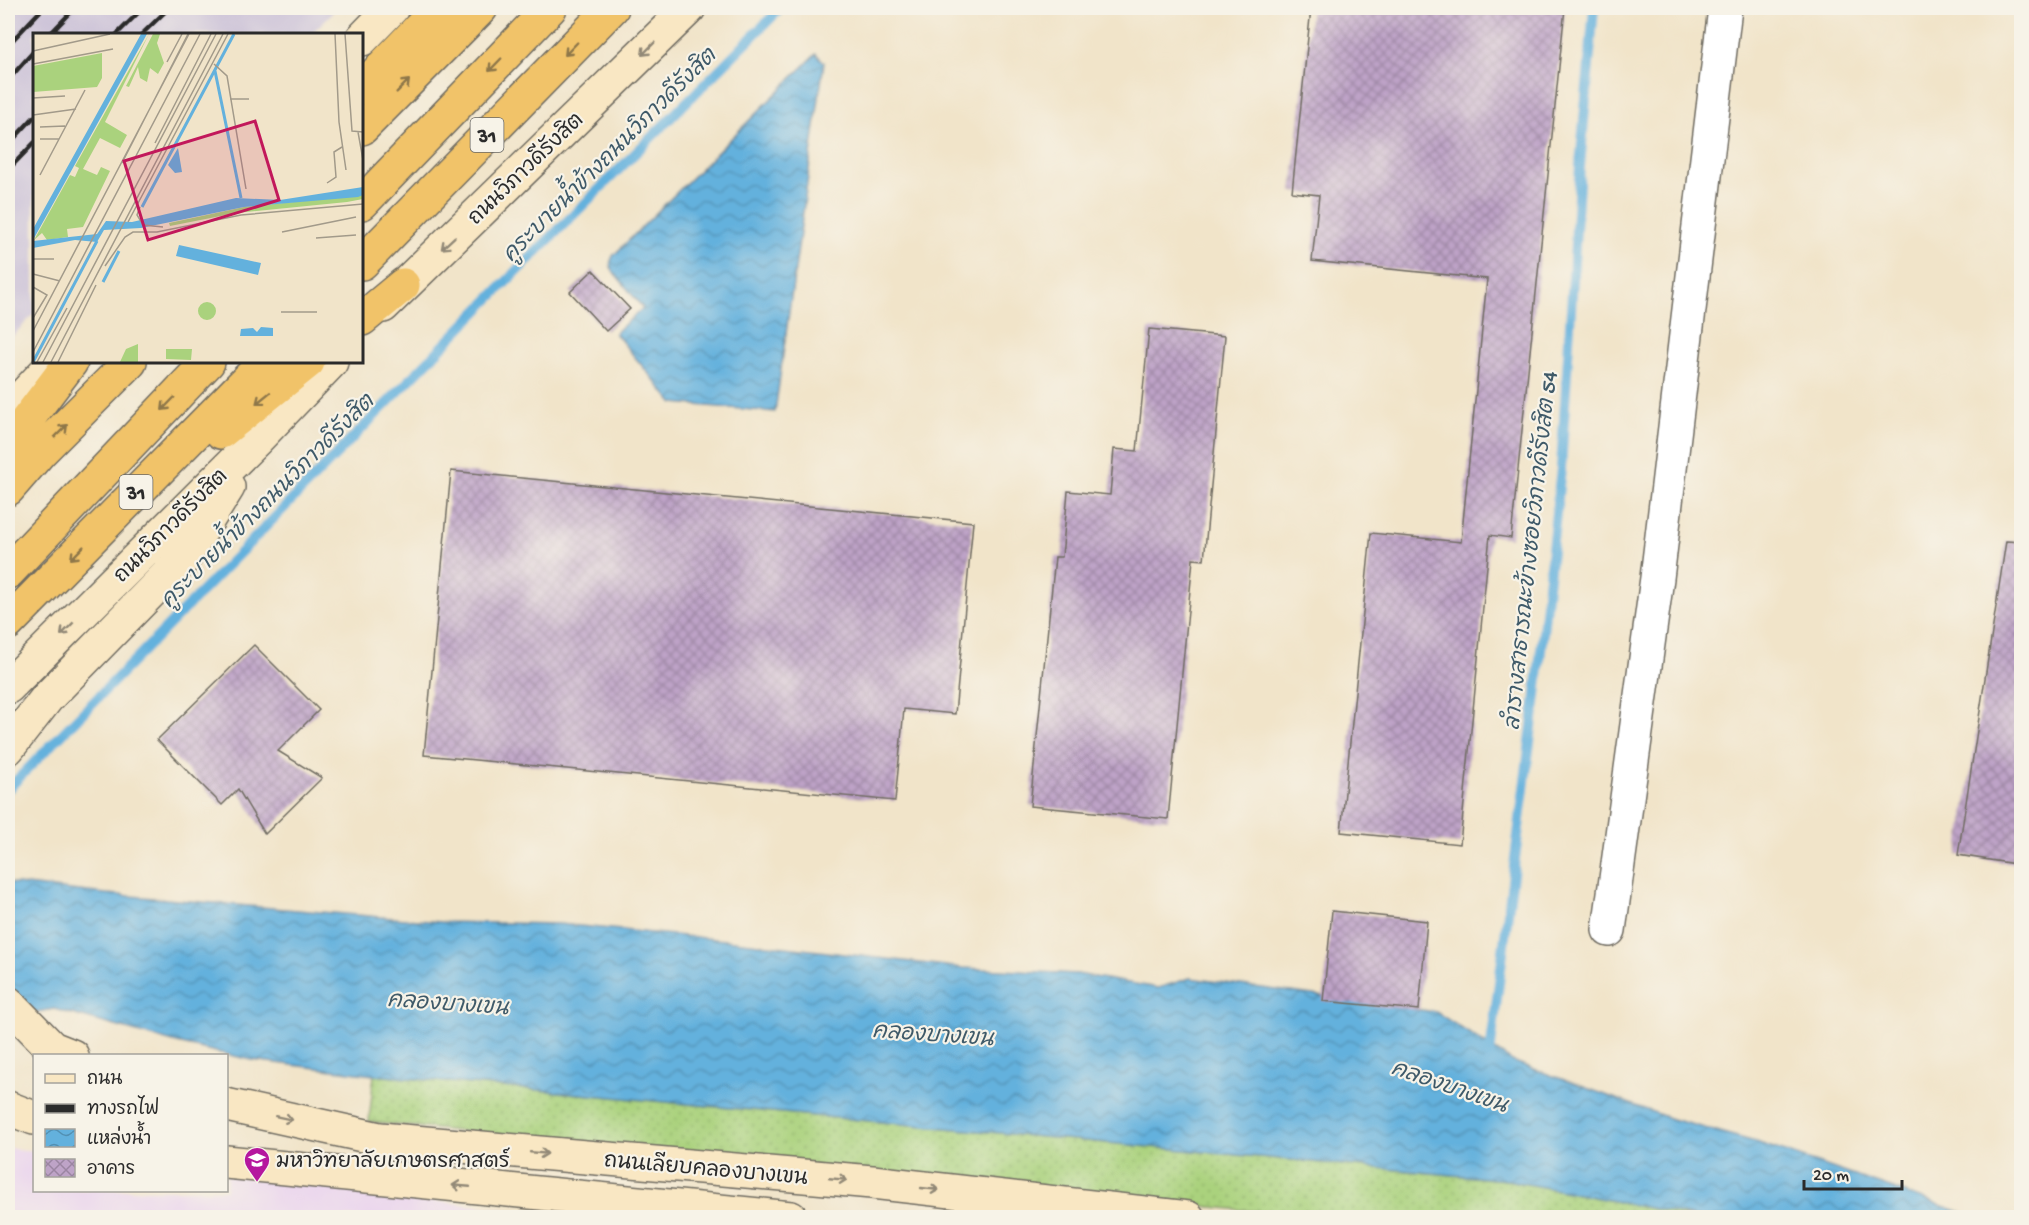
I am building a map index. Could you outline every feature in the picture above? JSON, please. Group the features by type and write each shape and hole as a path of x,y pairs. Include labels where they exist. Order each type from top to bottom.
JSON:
{"highway":[{"path":"363,87 439,8"},
{"path":"363,127 481,8"},
{"name":"31","path":"363,202 550,8"},
{"name":"31","path":"363,262 612,8"},
{"path":"363,318 403,285"},
{"path":"8,445 70,363"},
{"path":"8,456 98,363"},
{"path":"8,489 41,451 129,363"},
{"name":"31","path":"8,572 207,363"},
{"name":"31","path":"8,623 264,363"},
{"path":"102,527 307,363"}],"main road":[{"path":"363,38 392,8"},
{"name":"ถนนวิภาวดีรังสิต","path":"363,328 403,285 477,216 689,8"},
{"path":"8,412 54,363"},
{"name":"ถนนวิภาวดีรังสิต","path":"8,687 330,363"},
{"path":"8,748 47,698 184,558 257,439"},
{"path":"8,1003 51,1048 67,1054"},
{"name":"ถนนเลียบคลองบางเขน","path":"228,1105 380,1138 872,1182 1188,1218"},
{"path":"8,1108 33,1119"},
{"name":"ถนนเลียบคลองบางเขน","path":"228,1162 791,1218"}],"street":[{"path":"1609,930 1659,567 1725,8"}],"shaded area":[{"path":"8,8 337,8 312,33 33,33 33,315 8,341"},
{"name":"มหาวิทยาลัยเกษตรศาสตร์","path":"8,1148 33,1151 33,1192 228,1192 228,1175 562,1217 8,1217"}],"green space":[{"path":"374,1075 1507,1180 1695,1217 1311,1217 369,1122"}],"water":[{"path":"816,54 824,62 775,412 673,403 615,333 643,308 613,271 610,265 611,260"},
{"name":"คลองบางเขน","path":"8,883 106,894 441,922 559,924 725,940 963,968 1077,974 1158,988 1190,978 1436,1012 1512,1061 1672,1119 1759,1143 1975,1217 1695,1217 1507,1180 374,1075 252,1060 177,1043 54,1009 8,1017"}],"building":[{"path":"1311,8 1565,8 1511,538 1490,535 1460,844 1341,832 1371,533 1461,542 1487,279 1312,261 1319,195 1292,192"},
{"path":"593,270 630,309 606,331 570,292"},
{"path":"1149,329 1225,336 1204,560 1193,559 1168,819 1030,806 1055,557 1062,557 1068,491 1110,495 1114,449 1137,451"},
{"path":"451,471 973,522 955,714 904,709 895,801 424,755"},
{"path":"2006,541 2022,542 2022,865 1958,855"},
{"path":"254,645 319,710 278,751 322,778 265,834 238,789 222,805 157,740"},
{"path":"1332,911 1427,921 1419,1010 1323,1001"}],"waterway":[{"name":"คูระบายน้ำข้างถนนวิภาวดีรังสิต","path":"8,789 503,285 781,8"},
{"name":"ลำรางสาธารณะข้างซอยวิภาวดีรังสิต 54","path":"1489,1061 1536,695 1561,468 1580,166 1594,8"}],"railway":[{"path":"8,17 16,8"},
{"path":"8,45 43,8"},
{"path":"51,33 75,8"},
{"path":"118,33 143,8"},
{"path":"143,33 169,8"},
{"path":"8,80 33,52"},
{"path":"8,145 33,118"},
{"path":"8,170 33,144"}],"place":[{"name":"มหาวิทยาลัยเกษตรศาสตร์","path":"257,1183"}]}
